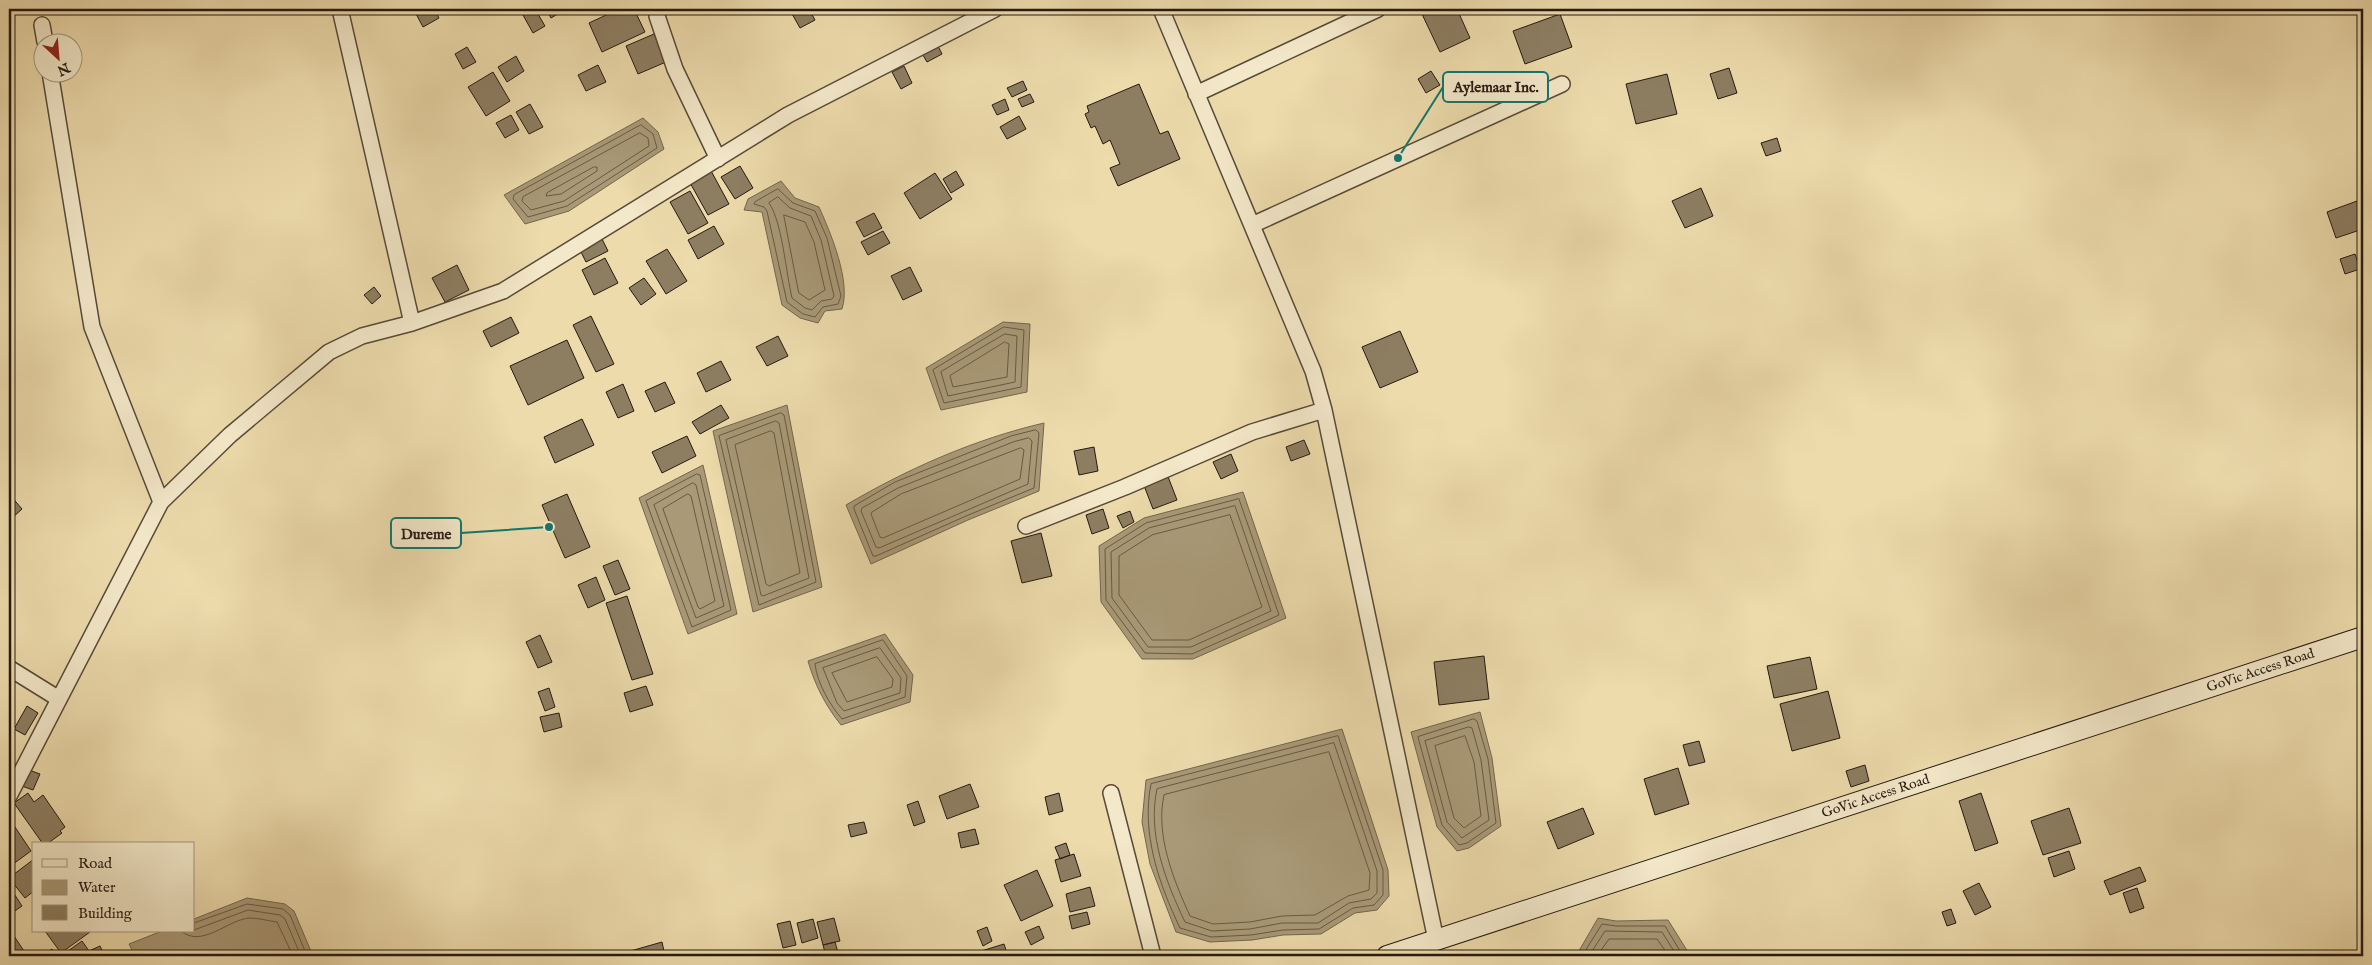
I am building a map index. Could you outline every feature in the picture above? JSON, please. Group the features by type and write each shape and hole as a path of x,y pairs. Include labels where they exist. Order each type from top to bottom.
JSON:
{"main road":[{"name":"GoVic Access Road","path":"1387,956 2363,637"}],"street":[{"path":"340,9 412,323"},
{"path":"657,9 657,16 675,68 718,158"},
{"path":"9,796 161,502 230,435 329,352 362,336 412,323 503,291 788,115 995,9"},
{"path":"1161,9 1313,371 1324,410 1436,940"},
{"path":"1196,94 1378,9"},
{"path":"42,25 43,32"},
{"path":"52,82 92,327 161,502"},
{"path":"1252,225 1562,84"},
{"path":"1026,526 1125,487 1252,432 1324,410"},
{"path":"9,668 59,699"},
{"path":"1111,793 1154,956"}],"water":[{"path":"643,118 658,132 664,149 569,211 525,224 504,195"},
{"path":"781,181 795,198 819,207 829,230 842,272 844,298 842,309 825,311 818,323 800,318 782,305 762,212 744,210 748,199"},
{"path":"1003,322 1030,324 1027,392 941,410 926,368"},
{"path":"787,405 822,587 753,612 713,431"},
{"path":"1044,423 1039,491 968,520 871,564 846,505 893,479 942,456 967,446"},
{"path":"703,465 737,614 688,634 639,498"},
{"path":"1243,492 1286,618 1193,659 1142,659 1101,602 1099,546 1144,518"},
{"path":"885,634 913,675 910,702 841,725 821,694 808,661"},
{"path":"1480,712 1492,758 1501,826 1469,848 1457,851 1437,827 1411,732"},
{"path":"1342,729 1388,870 1389,896 1377,910 1355,913 1321,934 1283,935 1252,940 1210,942 1176,932 1150,864 1142,822 1146,780"},
{"path":"247,898 285,904 294,911 313,956 135,956 129,944 159,932 195,932 195,919"},
{"path":"1598,918 1616,921 1668,920 1688,952 1688,956 1576,956"}],"building":[{"path":"420,9 434,9 439,18 423,27 415,12"},
{"path":"535,9 545,26 533,33 523,15"},
{"path":"546,9 566,9 551,18"},
{"path":"619,9 634,9 645,32 602,52 589,23"},
{"path":"798,9 809,9 815,20 800,28 791,12"},
{"path":"1427,9 1457,9 1470,38 1440,52 1421,12"},
{"path":"1543,9 1556,9 1557,11 1545,15"},
{"path":"1560,14 1572,47 1525,64 1513,31"},
{"path":"654,34 666,62 638,74 626,46"},
{"path":"936,42 942,54 927,62 920,50"},
{"path":"467,47 476,62 463,69 455,54"},
{"path":"516,56 524,71 507,82 498,67"},
{"path":"598,65 606,82 586,91 578,75"},
{"path":"904,66 912,83 901,89 892,72"},
{"path":"1729,68 1737,93 1718,99 1710,74"},
{"path":"1431,71 1440,85 1426,93 1418,79"},
{"path":"493,72 510,101 486,116 468,87"},
{"path":"1667,74 1677,114 1636,124 1626,84"},
{"path":"1023,81 1027,90 1012,97 1007,88"},
{"path":"1139,84 1160,134 1168,131 1180,159 1118,186 1110,168 1120,164 1110,140 1103,144 1095,126 1091,128 1085,114 1089,112 1087,106"},
{"path":"1030,94 1034,102 1022,107 1018,99"},
{"path":"1005,99 1009,110 997,115 992,105"},
{"path":"530,104 543,127 529,134 516,112"},
{"path":"511,115 519,130 505,138 496,123"},
{"path":"1019,116 1026,129 1007,139 1000,127"},
{"path":"1777,138 1781,151 1766,156 1761,143"},
{"path":"740,166 753,188 735,199 721,177"},
{"path":"710,169 729,204 708,215 689,181"},
{"path":"956,171 964,185 951,193 943,179"},
{"path":"935,173 952,199 920,219 904,193"},
{"path":"1701,188 1713,216 1685,228 1672,201"},
{"path":"690,191 708,223 688,234 670,202"},
{"path":"2357,201 2363,220 2363,229 2336,238 2327,212"},
{"path":"874,213 882,228 864,237 856,222"},
{"path":"714,226 724,244 698,259 688,240"},
{"path":"883,231 890,243 868,255 861,242"},
{"path":"601,237 608,251 586,262 579,248"},
{"path":"667,249 687,281 666,294 646,261"},
{"path":"2355,254 2360,269 2345,274 2340,259"},
{"path":"605,258 618,283 594,295 582,270"},
{"path":"457,265 469,290 445,302 432,278"},
{"path":"910,267 922,291 903,300 891,276"},
{"path":"644,278 656,294 641,305 629,288"},
{"path":"374,287 381,296 372,304 364,295"},
{"path":"591,316 614,364 596,372 573,325"},
{"path":"511,317 519,333 491,347 483,331"},
{"path":"1400,331 1418,372 1380,388 1362,347"},
{"path":"778,336 788,356 767,366 756,347"},
{"path":"567,340 584,378 528,405 510,366"},
{"path":"721,361 731,380 706,392 697,373"},
{"path":"665,382 675,403 655,412 645,391"},
{"path":"623,384 634,411 618,418 606,392"},
{"path":"721,405 729,418 700,434 692,422"},
{"path":"582,419 594,445 555,463 544,437"},
{"path":"687,436 696,456 662,473 652,452"},
{"path":"1304,440 1310,454 1291,461 1286,447"},
{"path":"1094,447 1098,471 1079,475 1074,451"},
{"path":"1231,454 1238,471 1221,479 1213,462"},
{"path":"1167,474 1177,500 1153,509 1143,483"},
{"path":"567,494 590,547 565,558 542,505"},
{"path":"10,495 22,509 11,519 9,516"},
{"path":"1103,509 1109,528 1092,534 1086,515"},
{"path":"1130,511 1134,522 1123,528 1117,516"},
{"path":"1041,533 1052,576 1022,583 1011,541"},
{"path":"618,560 630,589 615,595 603,566"},
{"path":"596,577 605,600 588,608 578,585"},
{"path":"627,596 653,674 632,680 606,603"},
{"path":"540,635 552,662 538,668 526,642"},
{"path":"1484,656 1489,699 1439,705 1434,662"},
{"path":"1810,657 1817,689 1774,698 1767,666"},
{"path":"646,686 653,705 630,712 624,693"},
{"path":"549,688 555,707 545,711 538,692"},
{"path":"1828,691 1840,738 1792,751 1780,704"},
{"path":"27,706 38,713 25,735 14,729"},
{"path":"559,713 562,727 544,732 540,717"},
{"path":"1699,741 1705,762 1689,766 1683,745"},
{"path":"1865,765 1869,781 1851,787 1846,771"},
{"path":"1678,768 1689,804 1655,815 1644,779"},
{"path":"26,769 40,774 33,790 19,785"},
{"path":"970,784 979,807 947,819 939,796"},
{"path":"28,793 34,802 43,795 65,827 60,831 62,833 50,842 42,842 14,803"},
{"path":"1059,793 1063,811 1049,815 1045,797"},
{"path":"1981,793 1998,843 1975,851 1959,801"},
{"path":"918,801 925,822 914,826 907,805"},
{"path":"1583,808 1594,834 1558,849 1547,822"},
{"path":"2069,808 2081,843 2043,855 2031,821"},
{"path":"864,822 867,833 851,837 848,825"},
{"path":"15,827 31,851 9,867 9,832"},
{"path":"975,829 979,844 961,848 958,833"},
{"path":"1066,843 1070,855 1060,859 1055,847"},
{"path":"2069,851 2075,869 2054,877 2048,858"},
{"path":"1074,854 1081,876 1061,882 1055,860"},
{"path":"32,861 32,893 25,898 9,878"},
{"path":"2140,867 2146,881 2110,895 2104,881"},
{"path":"1037,870 1053,906 1021,921 1004,885"},
{"path":"1979,883 1991,907 1975,915 1963,891"},
{"path":"9,886 22,906 9,915"},
{"path":"1090,887 1095,906 1070,912 1066,894"},
{"path":"2137,888 2144,908 2130,913 2123,893"},
{"path":"1951,909 1956,923 1947,926 1942,912"},
{"path":"1087,912 1090,924 1072,929 1069,916"},
{"path":"834,918 840,941 823,945 817,922"},
{"path":"813,919 818,938 802,943 797,923"},
{"path":"790,921 796,945 783,948 777,924"},
{"path":"1039,926 1044,938 1031,945 1025,932"},
{"path":"987,927 992,941 983,946 977,931"},
{"path":"10,930 26,954 23,956 9,956"},
{"path":"46,932 90,932 61,953"},
{"path":"82,941 89,951 81,956 61,956"},
{"path":"662,942 665,956 629,956 627,952"},
{"path":"835,942 839,956 826,956 823,945"},
{"path":"1004,944 1008,956 979,956 978,952"},
{"path":"100,946 104,955 91,956 89,951"},
{"path":"52,949 57,956 42,956"}],"place":[{"name":"Aylemaar Inc.","path":"1398,158"},
{"name":"Dureme","path":"549,527"}]}
